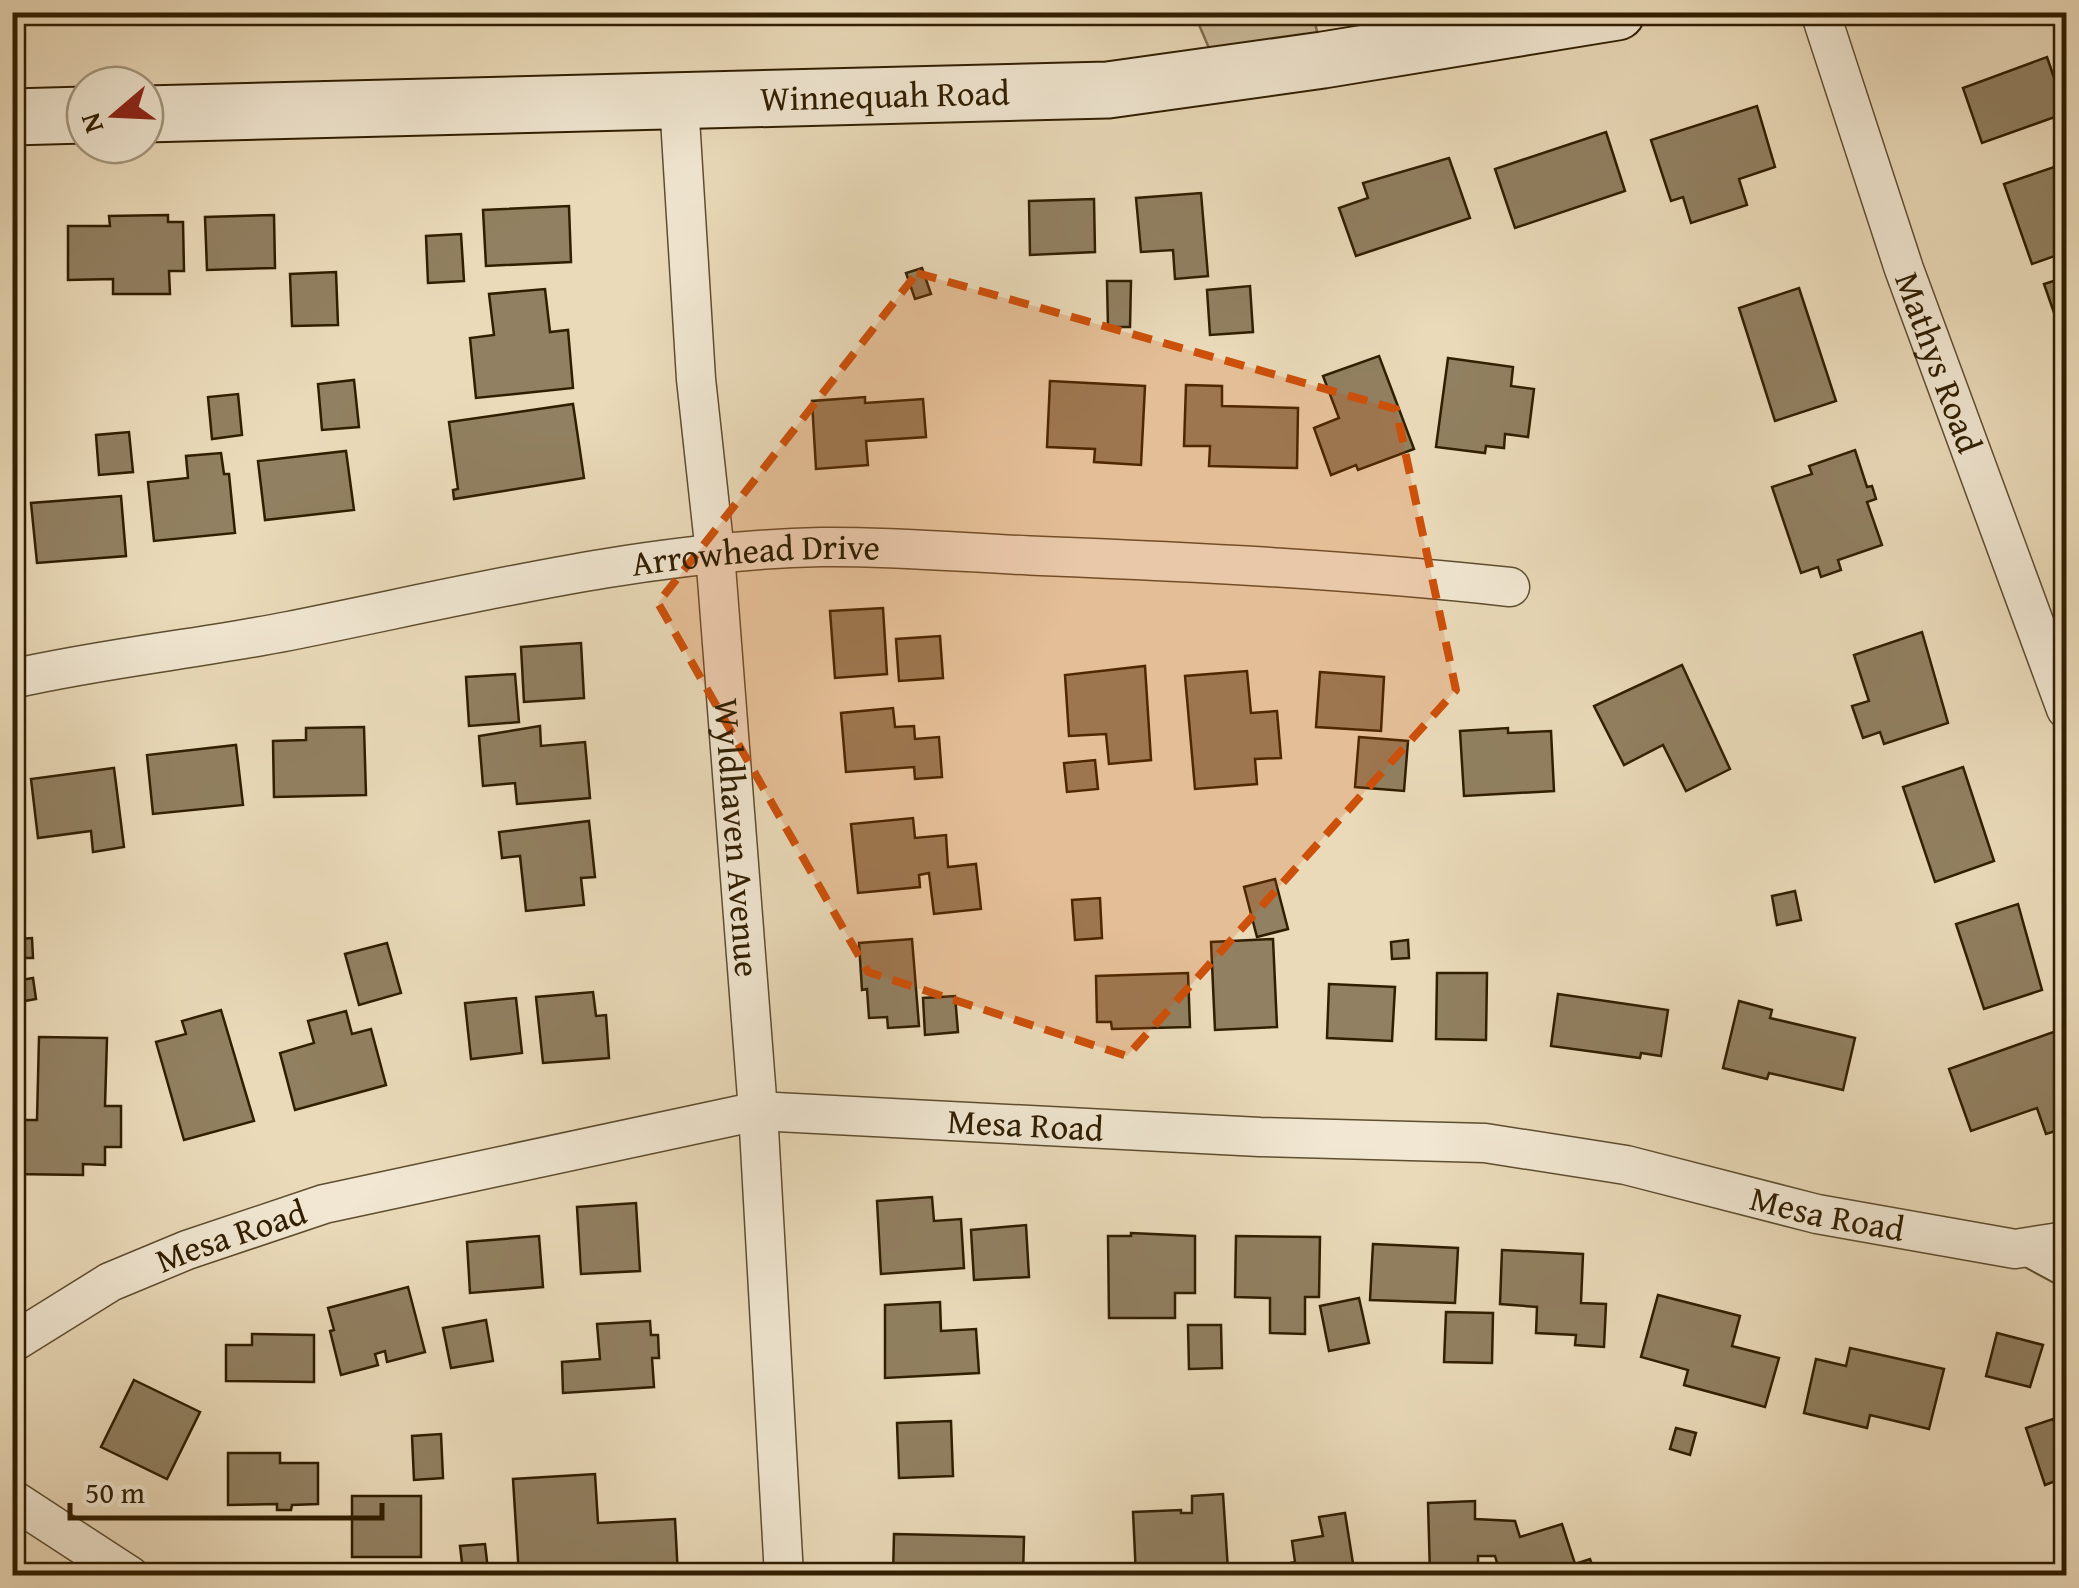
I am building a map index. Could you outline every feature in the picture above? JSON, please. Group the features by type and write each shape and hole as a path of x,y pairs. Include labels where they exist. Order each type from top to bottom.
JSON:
{"street":[{"name":"Winnequah Road","path":"165,114 1108,90 1617,12"},
{"name":"Mathys Road","path":"1820,12 1904,269 2066,709"},
{"name":"Wyldhaven Avenue","path":"678,102 696,379 715,554 758,1111 784,1576"},
{"path":"12,118 65,116"},
{"name":"Arrowhead Drive","path":"12,680 68,666 284,632 554,576 715,554 822,547 1133,560 1510,587"},
{"name":"Mesa Road","path":"12,1343 110,1282 187,1250 324,1204 758,1111 1260,1137 1485,1144 1626,1165 1817,1214 2015,1250 2066,1241"},
{"path":"12,1499 130,1576"}],"lane":[{"path":"2015,1250 2066,1277"}],"highlighted area":[{"path":"917,273 1396,409 1456,690 1127,1056 868,972 658,603"}],"shaded area":[{"path":"1194,13 1313,13 1323,60 1220,74"}],"building":[{"path":"2047,57 2066,113 1982,143 1963,88"},
{"path":"1757,106 1775,167 1739,179 1747,205 1691,223 1683,197 1671,201 1651,140"},
{"path":"1606,132 1625,191 1515,228 1495,169"},
{"path":"1449,158 1470,218 1356,256 1339,208 1368,198 1363,183"},
{"path":"2066,163 2066,252 2032,264 2004,184"},
{"path":"1201,193 1208,276 1175,279 1173,250 1141,252 1136,198"},
{"path":"1094,199 1095,252 1030,255 1029,201"},
{"path":"569,206 571,262 486,266 483,210"},
{"path":"168,215 168,222 183,222 184,271 169,271 170,294 113,294 113,279 68,280 68,226 110,226 109,216"},
{"path":"274,215 275,268 207,270 205,217"},
{"path":"461,234 464,281 428,283 426,236"},
{"path":"922,268 931,294 915,299 906,273"},
{"path":"336,272 338,325 292,326 290,274"},
{"path":"2066,277 2066,347 2044,284"},
{"path":"1107,281 1131,281 1130,327 1108,327"},
{"path":"1250,286 1253,332 1210,335 1207,290"},
{"path":"1799,288 1836,401 1775,421 1739,308"},
{"path":"545,289 550,332 568,330 573,388 476,398 470,338 494,335 489,294"},
{"path":"1379,356 1414,449 1358,470 1356,465 1331,475 1314,428 1339,418 1323,376"},
{"path":"1448,358 1513,367 1511,386 1534,389 1528,437 1505,434 1504,448 1486,446 1485,453 1436,447"},
{"path":"354,380 359,427 322,430 318,384"},
{"path":"1050,381 1145,386 1141,465 1094,462 1095,449 1047,447"},
{"path":"1186,385 1222,386 1222,406 1298,408 1297,468 1209,466 1210,446 1184,446"},
{"path":"238,394 242,435 212,439 208,397"},
{"path":"865,397 865,403 923,399 926,437 866,441 868,465 816,469 812,401"},
{"path":"573,404 584,478 454,499 453,490 458,489 449,422"},
{"path":"129,432 133,472 99,475 96,435"},
{"path":"1855,450 1867,487 1872,486 1876,499 1867,502 1882,545 1838,560 1841,570 1821,577 1818,567 1801,573 1772,487 1812,474 1809,466"},
{"path":"346,451 354,510 265,520 258,461"},
{"path":"221,453 224,474 229,474 235,533 154,541 148,482 188,478 186,456"},
{"path":"121,496 126,556 37,563 31,503"},
{"path":"883,608 887,674 835,678 830,611"},
{"path":"1922,632 1948,723 1884,744 1880,732 1863,738 1852,706 1869,701 1854,655"},
{"path":"940,636 943,678 899,681 896,639"},
{"path":"581,643 584,698 524,702 521,647"},
{"path":"1682,665 1730,769 1686,791 1663,745 1624,765 1594,706"},
{"path":"1145,666 1151,760 1109,764 1106,734 1069,736 1065,675"},
{"path":"1247,671 1251,713 1277,711 1281,758 1255,759 1257,784 1195,789 1185,676"},
{"path":"1320,672 1384,677 1381,731 1316,727"},
{"path":"515,674 519,722 469,726 466,677"},
{"path":"893,708 895,727 914,726 915,739 939,737 942,777 915,779 914,767 846,772 841,713"},
{"path":"540,726 541,746 585,742 590,798 517,804 515,783 483,786 479,736"},
{"path":"364,727 366,795 274,797 273,741 306,740 306,728"},
{"path":"1508,728 1508,733 1551,731 1554,791 1464,796 1460,731"},
{"path":"1359,737 1408,741 1404,791 1355,787"},
{"path":"236,745 243,805 153,814 147,755"},
{"path":"1095,760 1098,789 1067,792 1064,763"},
{"path":"1963,767 1994,861 1935,882 1903,787"},
{"path":"114,768 124,847 93,852 91,831 38,838 31,779"},
{"path":"913,818 915,838 946,835 948,867 976,864 981,909 934,914 929,873 919,875 920,887 858,893 851,824"},
{"path":"589,821 595,877 581,878 584,905 526,911 520,856 502,858 499,832"},
{"path":"1275,879 1288,929 1257,937 1244,887"},
{"path":"1795,891 1801,920 1777,925 1772,896"},
{"path":"1100,898 1102,938 1075,940 1072,900"},
{"path":"2018,904 2042,990 1984,1009 1956,924"},
{"path":"32,938 33,958 20,958 18,939"},
{"path":"912,939 919,1026 888,1028 887,1017 869,1018 867,989 862,990 859,943"},
{"path":"1273,939 1277,1027 1215,1030 1211,942"},
{"path":"1408,940 1409,958 1392,959 1391,942"},
{"path":"387,943 401,993 359,1005 345,954"},
{"path":"1188,973 1190,1027 1112,1029 1111,1022 1097,1022 1096,976"},
{"path":"1437,973 1487,973 1486,1040 1436,1039"},
{"path":"33,978 36,999 19,1002 15,981"},
{"path":"1329,984 1395,987 1392,1041 1327,1038"},
{"path":"593,992 596,1016 606,1015 609,1058 543,1063 536,997"},
{"path":"1558,994 1668,1010 1661,1056 1641,1053 1640,1058 1551,1046"},
{"path":"955,996 958,1032 925,1035 923,998"},
{"path":"516,998 522,1053 471,1059 465,1003"},
{"path":"1739,1001 1772,1010 1770,1018 1855,1038 1843,1090 1769,1073 1767,1079 1723,1068"},
{"path":"221,1010 254,1121 184,1140 156,1042 186,1034 182,1021"},
{"path":"346,1011 352,1034 371,1029 386,1085 295,1110 280,1053 314,1043 308,1021"},
{"path":"2059,1030 2066,1052 2066,1132 2065,1128 2046,1134 2037,1108 1971,1131 1949,1069"},
{"path":"39,1037 107,1038 105,1106 121,1106 121,1147 105,1147 105,1165 83,1164 83,1175 12,1174 12,1120 37,1120"},
{"path":"932,1197 934,1221 961,1219 964,1268 881,1274 877,1201"},
{"path":"636,1203 640,1271 581,1274 577,1207"},
{"path":"1026,1225 1029,1277 974,1280 971,1230"},
{"path":"539,1236 543,1287 470,1293 467,1242"},
{"path":"1108,1236 1195,1236 1195,1293 1175,1293 1175,1318 1109,1318"},
{"path":"1236,1236 1320,1237 1319,1297 1305,1297 1305,1334 1270,1333 1270,1298 1235,1297"},
{"path":"1373,1244 1458,1248 1455,1303 1370,1300"},
{"path":"1502,1250 1583,1254 1581,1303 1606,1304 1604,1347 1575,1345 1576,1335 1536,1333 1537,1307 1500,1304"},
{"path":"408,1287 425,1352 387,1362 385,1351 375,1354 378,1365 341,1375 328,1308"},
{"path":"1658,1295 1740,1316 1732,1346 1779,1358 1765,1407 1684,1385 1688,1370 1641,1357"},
{"path":"1359,1298 1369,1343 1329,1351 1320,1306"},
{"path":"940,1302 941,1331 976,1329 979,1373 885,1378 885,1305"},
{"path":"1446,1312 1493,1313 1492,1363 1444,1362"},
{"path":"486,1320 493,1361 451,1368 443,1328"},
{"path":"650,1321 651,1335 658,1335 659,1358 652,1358 654,1387 563,1393 562,1362 600,1359 597,1324"},
{"path":"1188,1325 1221,1325 1222,1368 1189,1369"},
{"path":"1997,1333 2043,1345 2030,1387 1986,1376"},
{"path":"252,1334 314,1335 314,1382 226,1381 226,1345 252,1345"},
{"path":"1850,1348 1944,1369 1929,1429 1870,1415 1867,1428 1804,1413 1816,1359 1846,1366"},
{"path":"134,1380 200,1412 167,1479 101,1447"},
{"path":"2053,1419 2056,1427 2066,1424 2066,1477 2045,1485 2026,1428"},
{"path":"951,1421 953,1476 899,1478 897,1423"},
{"path":"1676,1428 1696,1433 1690,1455 1670,1449"},
{"path":"441,1434 443,1478 414,1480 412,1436"},
{"path":"228,1453 280,1453 280,1463 318,1463 318,1504 292,1505 291,1510 277,1510 277,1504 228,1505"},
{"path":"595,1474 598,1523 675,1519 678,1576 519,1576 513,1479"},
{"path":"1223,1494 1228,1570 1195,1572 1195,1576 1136,1576 1133,1512 1192,1513 1192,1496"},
{"path":"352,1496 421,1496 421,1557 352,1557"},
{"path":"1475,1501 1475,1519 1515,1521 1520,1537 1562,1524 1575,1564 1590,1559 1596,1576 1501,1576 1495,1556 1478,1556 1478,1575 1430,1575 1428,1503"},
{"path":"1345,1513 1355,1576 1273,1576 1271,1567 1295,1562 1292,1541 1323,1536 1319,1517"},
{"path":"894,1534 1024,1537 1023,1576 893,1576"},
{"path":"485,1544 488,1570 463,1571 460,1546"}]}
